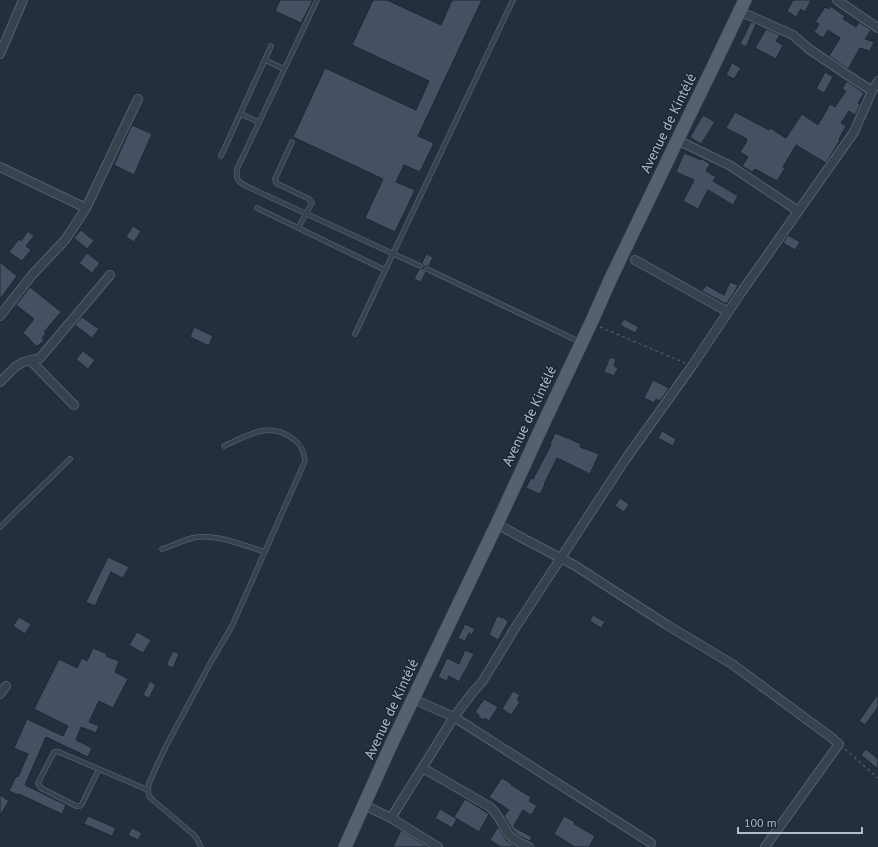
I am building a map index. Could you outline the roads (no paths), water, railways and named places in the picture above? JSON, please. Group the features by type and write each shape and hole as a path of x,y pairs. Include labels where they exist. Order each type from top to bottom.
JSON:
{"main road":[{"name":"Avenue de Kintélé","path":"345,847 618,264 742,6"}],"street":[{"path":"0,54 23,0"},
{"path":"837,0 878,28"},
{"path":"742,6 793,35 809,49 872,91"},
{"path":"391,818 454,717 482,682 517,625 626,460 854,132 878,81"},
{"path":"0,316 32,275 65,240 86,208 138,99"},
{"path":"677,140 731,166 798,211"},
{"path":"0,167 86,208"},
{"path":"635,260 728,312"},
{"path":"0,382 15,367 23,362 40,358 110,275"},
{"path":"30,360 74,405"},
{"path":"497,524 574,565 667,625 732,664 839,744 765,847"},
{"path":"0,694 6,686"},
{"path":"413,699 454,717 651,843"},
{"path":"422,768 490,807 496,813 510,835 515,840 529,847"},
{"path":"364,805 391,818 438,847"}],"lane":[{"path":"317,0 237,169 236,177 239,182 420,266"},
{"path":"355,334 513,0"},
{"path":"221,156 272,46"},
{"path":"265,60 284,69"},
{"path":"240,114 259,122"},
{"path":"292,142 275,179 276,183 280,186 309,199 312,202 298,228"},
{"path":"257,208 385,270"},
{"path":"427,269 582,343"},
{"path":"201,847 193,834 149,796 149,783 165,748 232,626 305,461 304,451 296,441 287,434 277,430 256,432 224,446"},
{"path":"0,527 70,459"},
{"path":"162,549 191,538 206,537 230,541 265,552"},
{"path":"99,769 80,806 76,806 41,788 38,783 52,754 57,752 99,769 148,790"}]}
